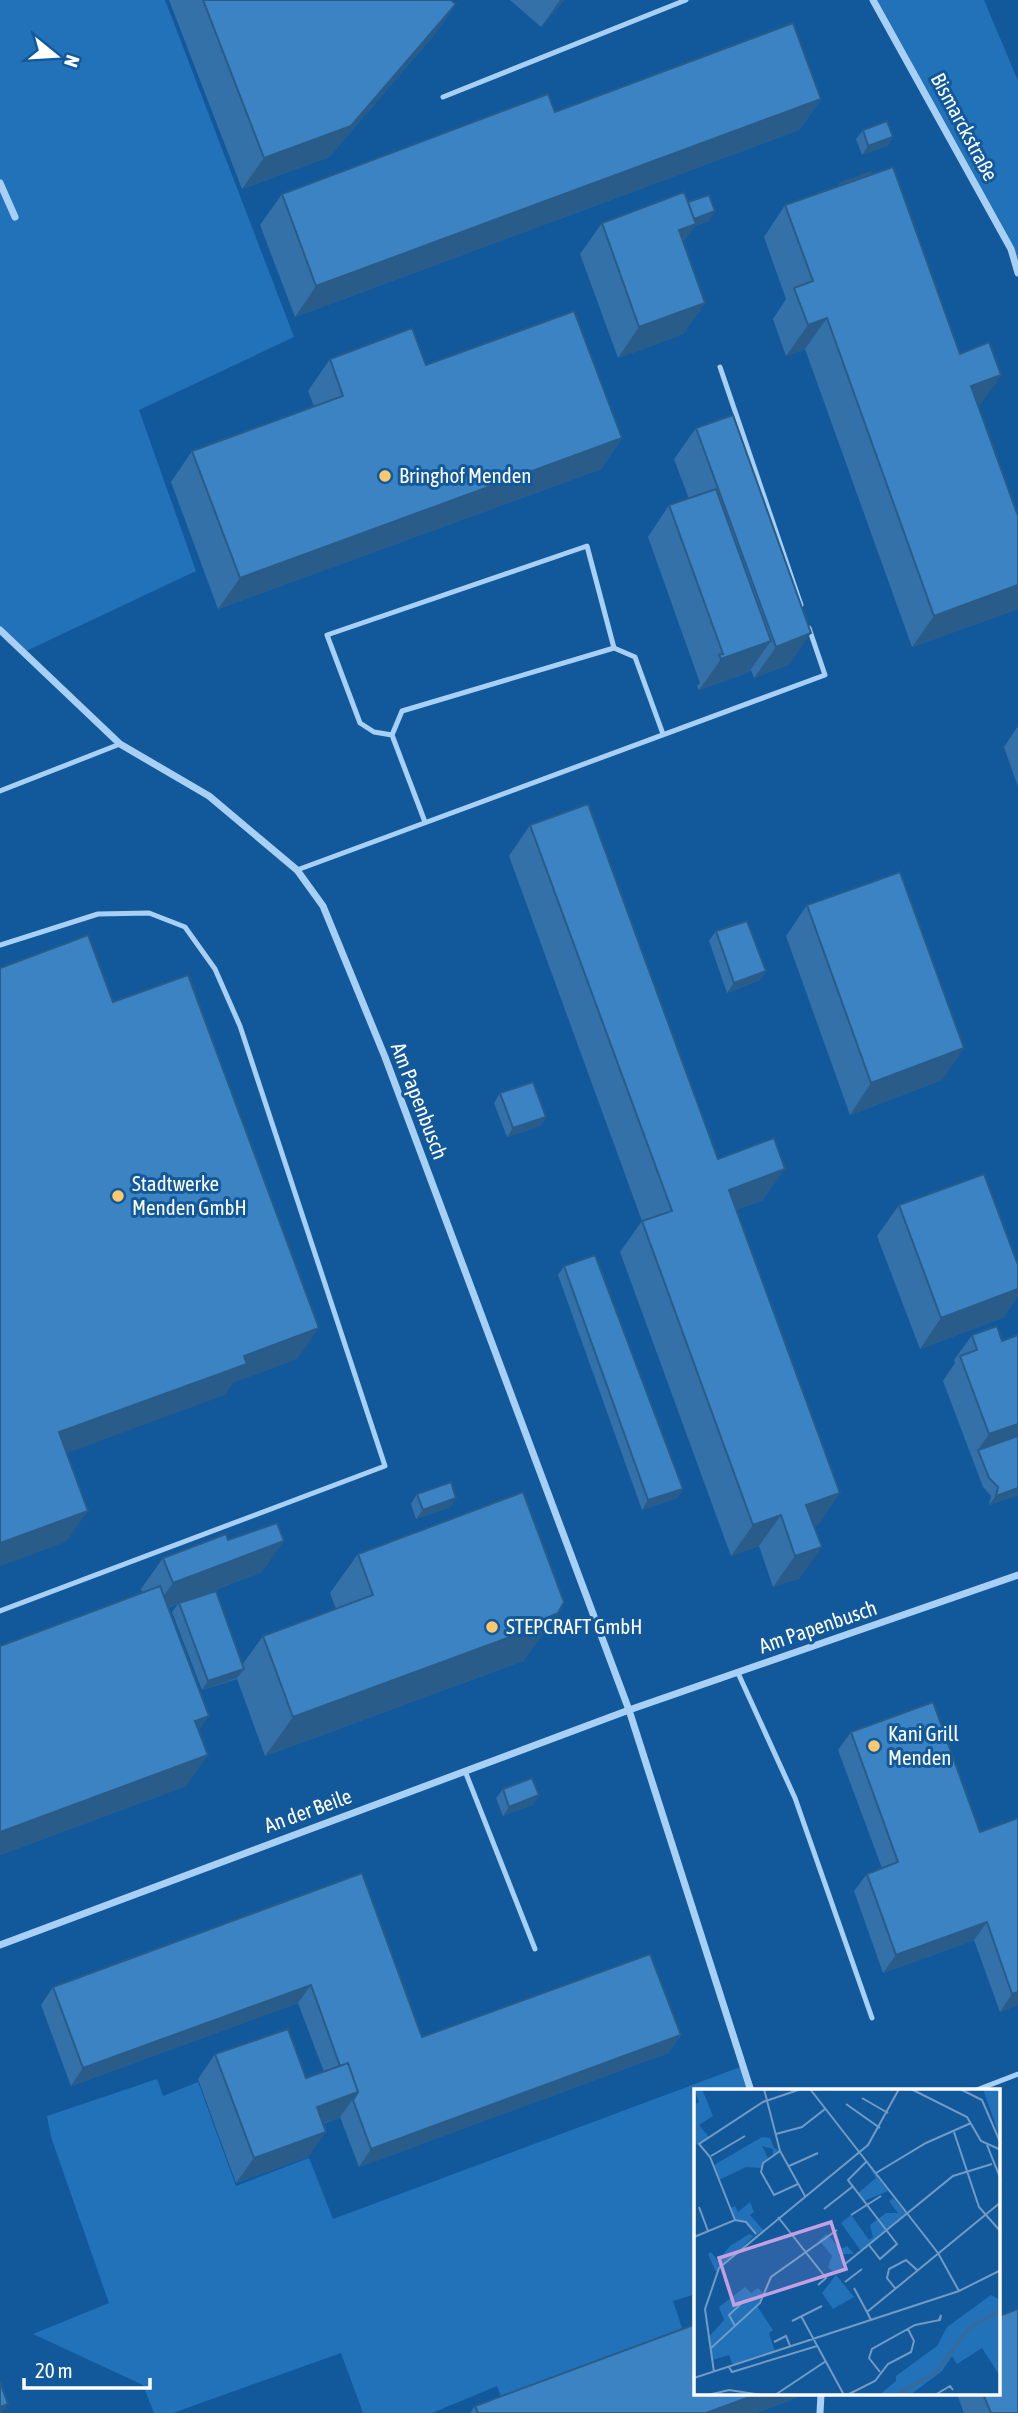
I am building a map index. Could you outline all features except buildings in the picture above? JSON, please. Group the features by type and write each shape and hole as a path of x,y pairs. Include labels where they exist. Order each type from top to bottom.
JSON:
{"street":[{"name":"Bismarckstraße","path":"873,0 1004,237 1018,273"},
{"path":"0,183 15,217"},
{"name":"Am Papenbusch","path":"0,629 120,744 209,796 297,870 323,906 385,1057 629,1710 750,2089"},
{"name":"Am Papenbusch","path":"629,1710 1018,1575"},
{"name":"An der Beile","path":"0,1945 629,1710"}],"lane":[{"path":"443,97 686,0"},
{"path":"720,367 803,611"},
{"path":"392,735 374,732 360,723 327,635 587,546 614,648"},
{"path":"297,870 825,675 808,624"},
{"path":"425,822 392,735 402,711 614,648 635,657 663,734"},
{"path":"0,791 120,744"},
{"path":"0,945 98,914 149,913 184,927 200,948 215,969 240,1027 385,1466 0,1611"},
{"path":"738,1673 795,1798 872,2018"},
{"path":"465,1771 535,1949"},
{"path":"979,2089 1018,2074"}],"shaded area":[{"path":"0,0 165,0 294,337 139,410 196,571 24,652 0,630"},
{"path":"873,0 984,0 1018,81 1018,270 1011,249"},
{"path":"743,2066 750,2089 694,2089 694,2295 673,2301 687,2343 506,2410 497,2386 432,2413 363,2413 341,2353 173,2413 154,2413 143,2385 33,2334 109,2303 51,2137 47,2116 157,2079 163,2096 198,2082 236,2186 309,2158 333,2219"}],"place":[{"name":"Bringhof Menden","path":"385,476"},
{"name":"Stadtwerke Menden GmbH","path":"118,1196"},
{"name":"STEPCRAFT GmbH","path":"492,1627"},
{"name":"Kani Grill Menden","path":"874,1746"}]}
